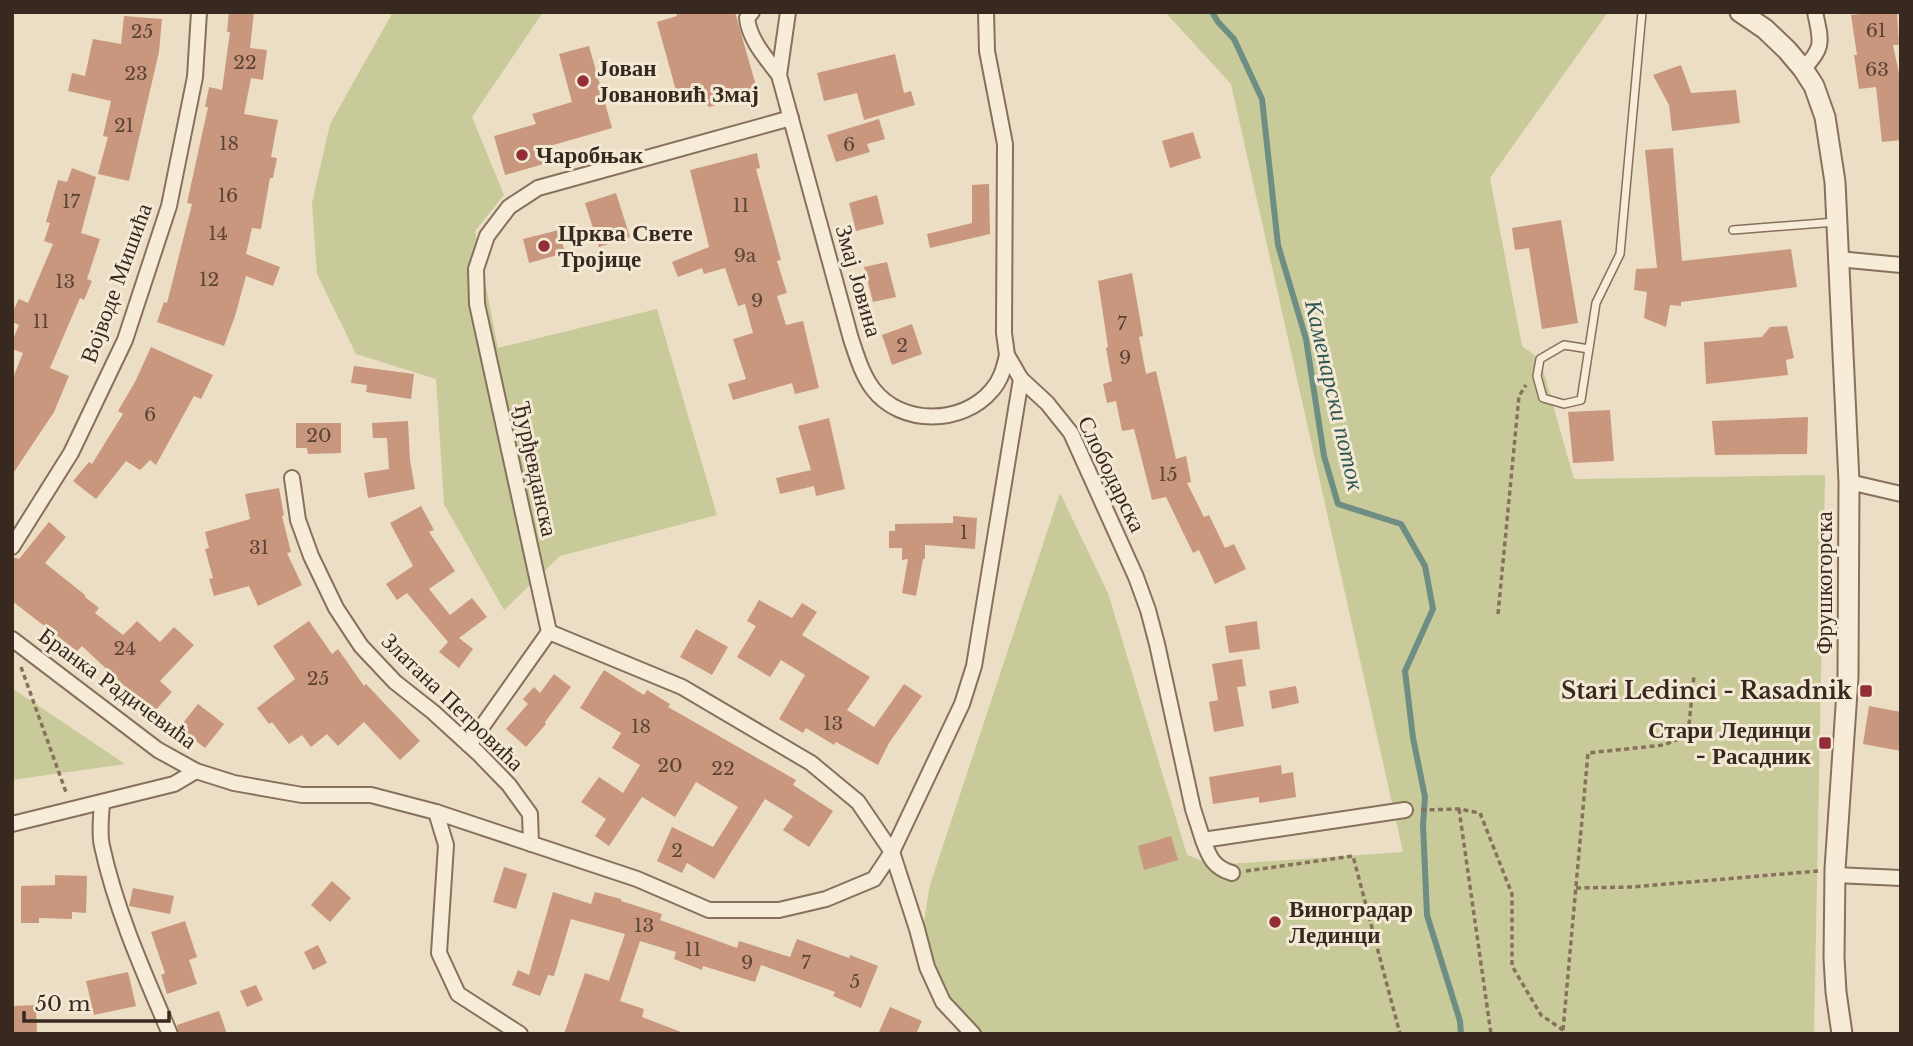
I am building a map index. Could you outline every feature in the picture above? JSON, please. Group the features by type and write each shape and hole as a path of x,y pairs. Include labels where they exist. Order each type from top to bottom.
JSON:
{"street":[{"name":"Војводе Мишића","path":"12,547 71,453 125,340 169,206 195,77 199,12"},
{"path":"752,12 747,18 748,28 779,75"},
{"name":"Змај Јовина","path":"788,12 779,75 851,339 860,368 874,390 894,407 919,416 946,417 971,407 992,391 1002,375 1007,355"},
{"name":"Слободарска","path":"986,12 988,51 1004,144 1004,333 1007,355 1021,379 1047,403 1071,433 1136,577 1157,644 1193,809 1203,841 1220,870 1232,873"},
{"name":"Фрушкогорска","path":"1740,12 1765,29 1787,50 1814,86 1825,117 1835,182 1849,482 1848,677 1835,872 1834,958 1842,1034"},
{"path":"1803,69 1818,54 1820,35 1815,12"},
{"name":"Ђурђевданска","path":"549,632 477,304 476,269 487,236 509,207 538,188 791,118"},
{"path":"1838,259 1901,265"},
{"path":"436,812 638,879 709,910 779,910 826,899 874,879 892,852 962,704 974,666 1021,379"},
{"name":"Златана Петровића","path":"292,478 298,520 311,556 336,608 361,646 395,682 433,712 509,785 530,814 531,844"},
{"path":"1849,482 1901,494"},
{"path":"469,745 549,632 682,687 810,763 858,802 892,852 927,967 943,1002 973,1034"},
{"name":"Бранка Радичевића","path":"12,639 158,750 196,771 234,783 302,795 371,795 436,812"},
{"path":"12,824 174,784 196,771"},
{"path":"102,803 101,844 118,902 170,1034"},
{"path":"1203,841 1405,810"},
{"path":"436,812 446,845 439,953 458,994 520,1034"},
{"path":"1835,872 1901,878"}],"lane":[{"path":"1589,349 1564,345 1540,359 1537,376 1544,398 1564,404 1581,400 1597,303 1620,254 1642,12"},
{"path":"1733,230 1836,222"}],"path":[{"path":"1498,614 1519,396 1538,369"},
{"path":"17,657 72,810"},
{"path":"1564,1032 1588,753 1664,745 1688,735 1694,675"},
{"path":"1405,810 1459,808 1480,813 1512,894 1512,966 1541,1015 1564,1032"},
{"path":"1459,808 1491,1034"},
{"path":"1232,873 1353,856 1400,1034"},
{"path":"1576,888 1632,887 1835,872"}],"green space":[{"path":"393,12 543,12 472,117 504,195 475,231 498,348 657,309 717,515 560,556 504,610 444,504 436,379 356,354 317,274 312,203 330,124"},
{"path":"1165,12 1608,12 1490,178 1522,346 1540,359 1574,479 1825,475 1814,1034 974,1034 918,956 930,885 1060,493 1108,593 1187,855 1214,865 1403,852 1231,84"},
{"path":"12,688 125,764 12,780"}],"building":[{"path":"229,12 254,12 250,48 267,50 263,80 251,78 244,114 278,120 271,157 277,158 273,178 270,178 261,229 252,228 246,254 280,267 273,286 246,276 224,346 157,322 164,302 167,303 192,204 187,203 208,107 205,107 209,87 222,90 230,32 227,32"},
{"path":"676,12 735,12 758,93 709,107 702,99 680,105 657,22 677,16"},
{"path":"1897,12 1899,45 1893,45 1901,83 1901,140 1882,142 1876,87 1859,89 1851,15"},
{"path":"124,16 162,19 159,52 129,181 98,174 108,137 103,136 111,101 68,91 72,73 85,76 93,39 121,44"},
{"path":"589,46 612,128 543,148 547,163 505,175 494,136 536,124 532,114 572,102 559,54"},
{"path":"895,54 904,93 911,91 915,105 864,120 857,93 824,101 817,73"},
{"path":"1681,65 1691,93 1736,90 1740,123 1672,131 1669,105 1653,75"},
{"path":"879,119 885,139 867,144 870,152 836,162 827,135"},
{"path":"1193,132 1201,158 1170,168 1162,141"},
{"path":"1673,148 1682,261 1791,249 1797,287 1681,302 1681,306 1670,305 1666,327 1644,318 1647,292 1634,290 1636,269 1657,268 1645,150"},
{"path":"757,153 760,168 756,169 781,260 777,261 787,293 777,296 786,325 803,321 819,388 795,394 792,383 733,400 728,384 746,379 733,339 753,333 745,304 738,306 725,268 704,274 702,268 678,277 672,262 709,247 690,170"},
{"path":"72,168 96,177 81,233 100,239 87,279 92,281 84,300 80,298 50,368 69,376 54,412 12,475 12,380 23,353 12,349 12,341 19,325 12,322 12,313 19,299 28,303 53,244 44,241 50,223 46,222 58,180 67,182"},
{"path":"989,184 990,234 930,248 927,234 972,223 972,185"},
{"path":"616,193 630,237 599,247 585,203"},
{"path":"877,195 884,224 856,231 849,203"},
{"path":"1561,220 1578,323 1542,329 1529,248 1515,250 1512,228"},
{"name":"Црква Свете Тројице","path":"559,230 565,253 529,263 523,239"},
{"path":"887,262 896,297 873,302 864,267"},
{"path":"1132,273 1143,336 1139,337 1146,374 1156,371 1176,459 1186,456 1191,482 1187,483 1204,517 1209,515 1225,548 1234,544 1246,569 1215,584 1199,550 1193,553 1166,497 1152,500 1134,429 1122,431 1116,401 1107,403 1103,384 1112,381 1098,281"},
{"path":"912,324 922,354 892,365 882,335"},
{"path":"1787,326 1794,358 1786,360 1788,375 1706,384 1704,342 1762,337 1770,327"},
{"path":"151,347 213,375 201,399 194,396 156,465 150,460 140,470 126,461 96,499 73,481 89,462 92,464 123,414 118,411"},
{"path":"354,366 414,374 411,399 366,392 367,385 351,383"},
{"path":"1610,410 1614,461 1573,463 1568,412"},
{"path":"1808,417 1807,454 1715,455 1712,421"},
{"path":"829,418 845,489 816,496 814,486 780,494 776,478 811,470 798,426"},
{"path":"408,421 415,489 368,498 364,473 389,469 387,438 373,438 372,423"},
{"path":"296,423 341,423 341,453 308,454 307,448 296,448"},
{"path":"279,488 282,516 291,552 287,553 302,585 258,606 249,586 214,596 209,579 213,578 205,549 209,548 205,532 250,519 245,494"},
{"path":"421,506 434,530 429,532 455,571 429,589 450,615 472,598 487,617 459,638 473,649 459,668 439,652 448,642 407,593 397,600 386,584 413,566 390,523"},
{"path":"953,516 977,518 975,549 925,545 925,559 916,596 902,593 908,559 902,560 902,548 889,548 889,531 895,531 895,524 953,523"},
{"path":"49,522 66,537 45,563 99,608 95,613 123,635 137,621 160,642 174,627 194,645 160,681 172,692 151,715 129,695 131,692 82,646 77,651 12,601 12,557 19,559"},
{"path":"759,600 792,618 802,603 817,612 802,635 870,677 847,710 874,727 904,684 922,696 889,743 878,765 836,742 834,745 806,728 803,733 779,719 805,675 781,660 770,677 737,657 756,626 747,621"},
{"path":"309,621 332,654 338,649 364,686 366,684 420,741 400,760 364,722 338,746 327,734 311,747 302,735 289,744 257,708 295,679 273,646"},
{"path":"1257,621 1260,649 1229,653 1225,626"},
{"path":"696,629 728,647 712,675 680,657"},
{"path":"1242,659 1246,686 1237,687 1244,726 1214,732 1209,702 1218,700 1212,664"},
{"path":"604,670 644,695 647,690 670,704 668,707 796,780 793,785 833,811 809,847 783,830 793,816 765,799 714,879 687,863 682,873 657,861 672,827 713,847 738,807 696,782 675,817 642,797 609,846 595,836 606,819 581,802 599,777 623,793 640,765 612,748 621,733 580,708"},
{"path":"554,674 571,687 546,724 526,747 506,729 528,704 523,699 534,687 540,693"},
{"path":"1296,686 1299,703 1272,709 1269,691"},
{"path":"198,704 224,724 205,748 179,728"},
{"path":"1869,706 1901,712 1901,751 1863,744"},
{"path":"1281,765 1282,774 1293,772 1296,797 1259,803 1259,797 1213,804 1209,777"},
{"path":"1171,836 1178,860 1144,870 1138,846"},
{"path":"504,867 527,874 516,909 493,902"},
{"path":"55,875 87,876 86,913 72,912 72,919 39,918 39,923 21,923 21,886 55,885"},
{"path":"332,881 351,898 330,922 311,905"},
{"path":"133,888 174,896 170,914 129,906"},
{"path":"553,892 591,904 595,892 621,899 662,914 660,920 737,948 739,941 790,957 797,939 878,966 861,1008 833,996 835,992 761,965 755,982 703,966 702,970 674,959 676,952 640,941 620,1001 644,1009 642,1017 681,1034 564,1034 585,973 609,981 625,934 571,919 554,976 548,975 540,996 512,985 518,970 529,975"},
{"path":"185,921 197,957 189,960 197,984 167,994 161,975 165,973 151,932"},
{"path":"318,945 327,963 313,970 304,952"},
{"path":"128,972 136,1006 94,1015 86,981"},
{"path":"256,985 263,1000 247,1007 240,991"},
{"path":"36,1005 37,1034 12,1034 12,1006"},
{"path":"890,1007 922,1021 916,1034 878,1034"},
{"path":"219,1011 227,1034 179,1034 177,1025"}],"waterway":[{"name":"Каменарски поток","path":"1212,12 1234,39 1262,99 1278,245 1306,339 1324,456 1338,504 1401,524 1425,566 1433,609 1405,671 1413,738 1425,797 1423,825 1427,915 1460,1021 1461,1034"}],"place":[{"name":"Јован Јовановић Змај","path":"583,81"},
{"name":"Чаробњак","path":"522,155"},
{"name":"Црква Свете Тројице","path":"544,246"},
{"name":"Stari Ledinci - Rasadnik","path":"1866,691"},
{"name":"Стари Лединци - Расадник","path":"1825,743"},
{"name":"Виноградар Лединци","path":"1275,922"}]}
